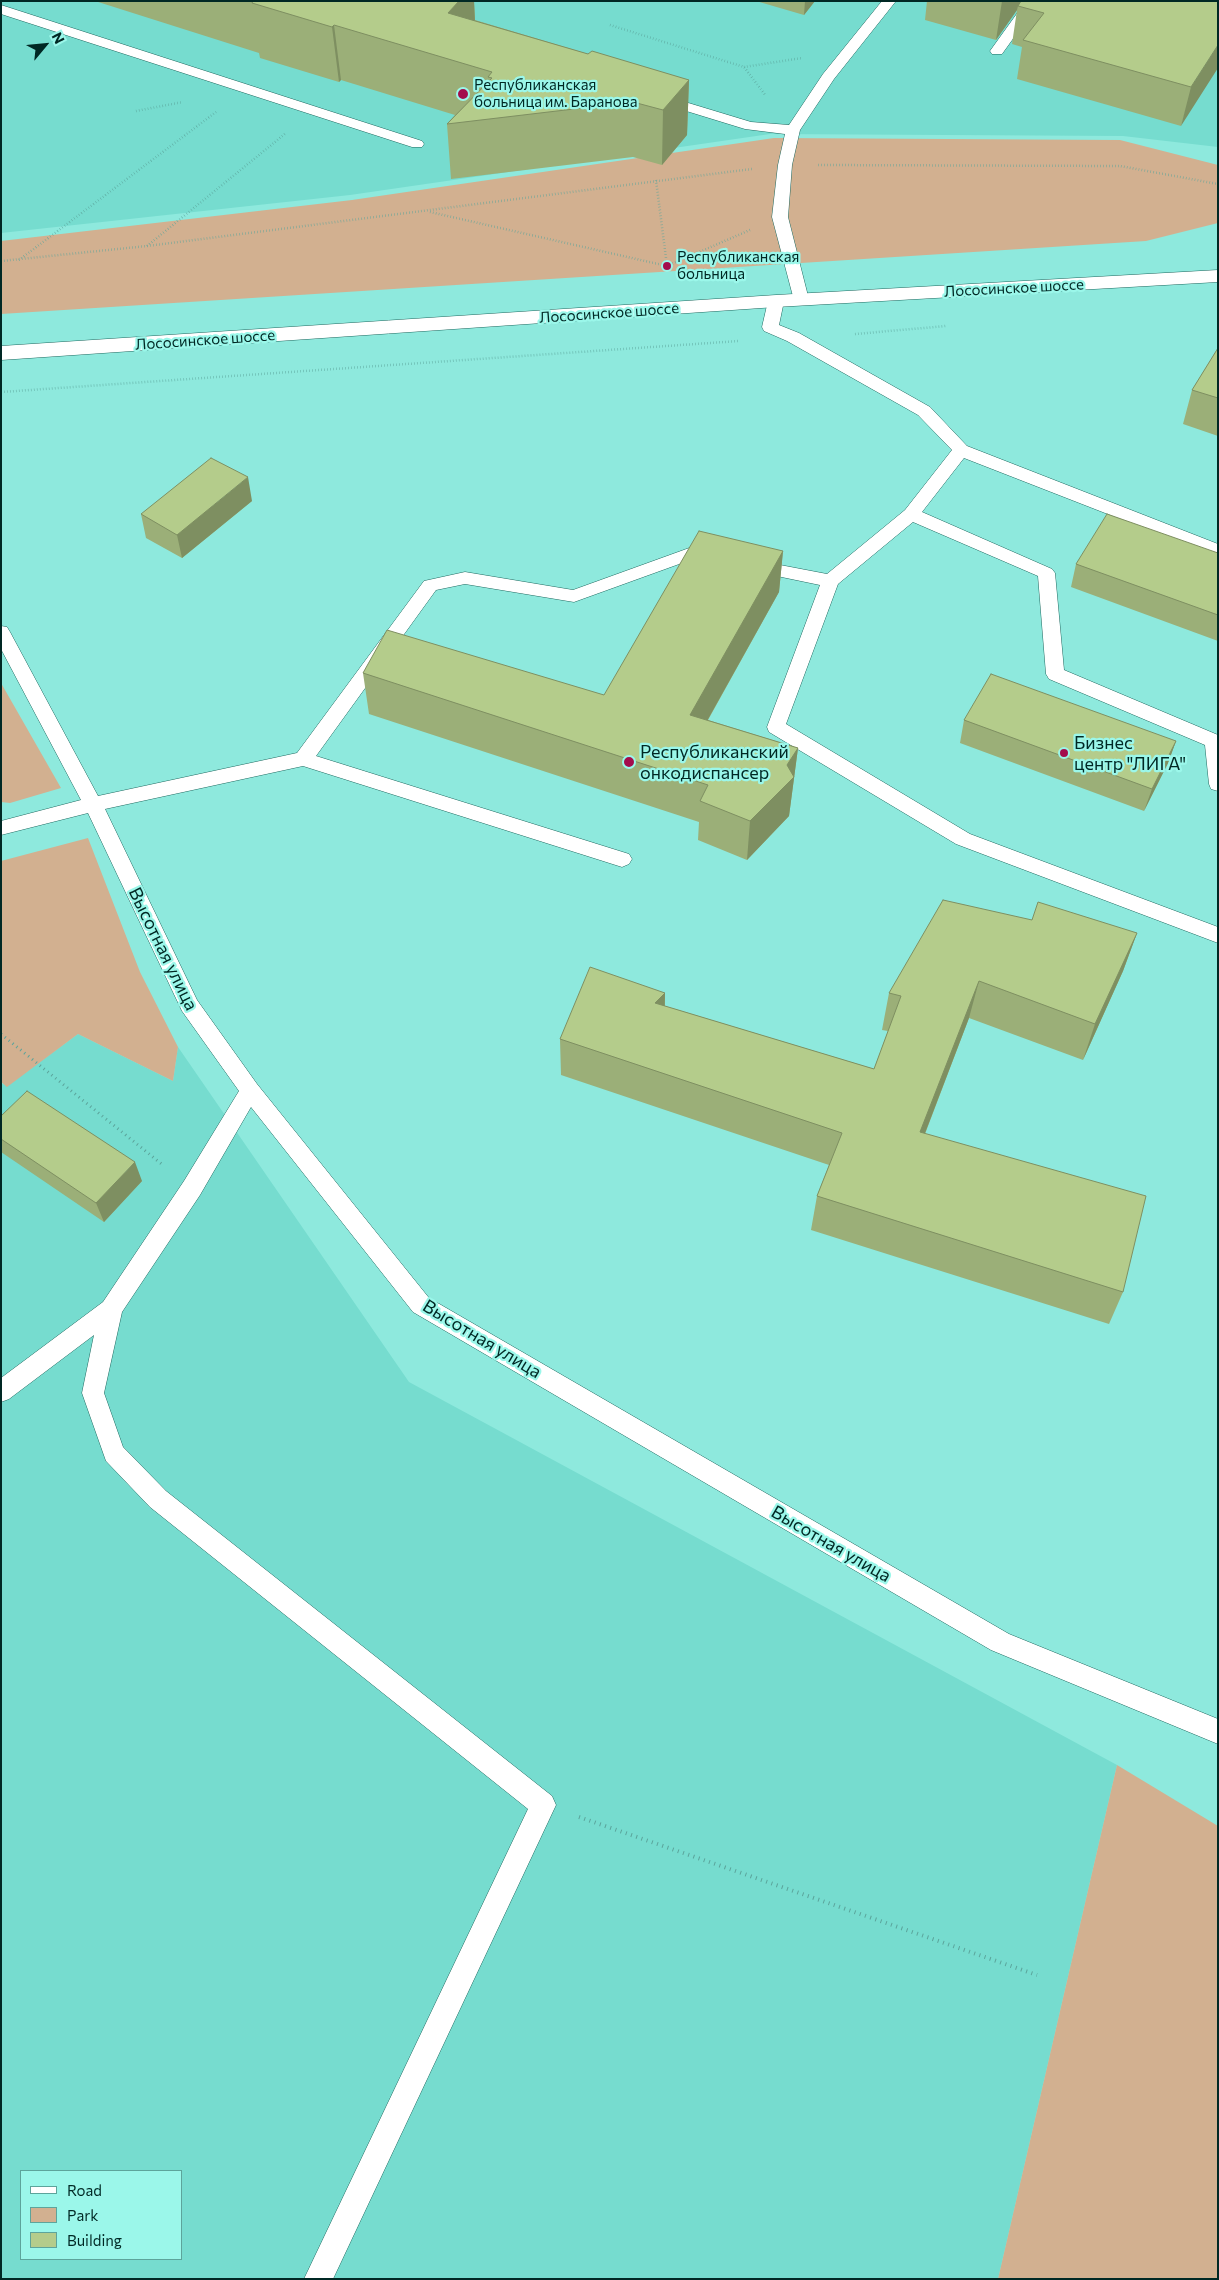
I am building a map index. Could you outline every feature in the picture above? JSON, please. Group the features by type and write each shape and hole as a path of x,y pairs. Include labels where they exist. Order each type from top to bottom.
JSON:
{"main road":[{"name":"Лососинское шоссе","path":"1,353 776,301 1218,276"}],"lane":[{"path":"801,300 780,217 785,165 794,126 888,1"},
{"path":"996,51 1033,1"},
{"path":"1,9 417,144"},
{"path":"648,94 750,126 794,126"},
{"path":"776,301 770,327 793,337 924,411 961,450 1218,551"},
{"path":"961,450 911,514 830,581 776,727 963,839 1218,935"},
{"path":"911,514 1046,573 1056,674 1214,741 1218,784"},
{"path":"303,759 430,585 465,578 574,596 692,553 830,581"},
{"name":"Высотная улица","path":"1,632 93,804 189,1005 250,1090 421,1305 1000,1642 1218,1732"},
{"path":"1,828 93,804 303,759 622,858"},
{"path":"1,1392 111,1308 192,1188 250,1090"},
{"path":"111,1308 93,1393 114,1453 158,1498 543,1805 318,2279"}],"path":[{"path":"610,25 744,67 849,51"},
{"path":"744,67 775,108 794,126"},
{"path":"136,111 247,89"},
{"path":"18,260 247,89"},
{"path":"147,246 314,111"},
{"path":"1,261 147,246 427,212 656,180 785,165 1120,166 1218,184"},
{"path":"656,180 668,266"},
{"path":"427,212 668,266 780,217"},
{"path":"1,392 950,326"},
{"path":"1,1034 192,1188"},
{"path":"543,1805 1037,1975"}],"shaded area":[{"path":"1,1 1218,1 1218,147 1123,136 770,134 350,195 1,233"},
{"path":"78,1034 173,1081 178,1047 409,1382 1117,1765 998,2279 1,2279 1,1083 7,1086"}],"green space":[{"path":"774,138 1120,140 1218,165 1218,223 1146,241 1,314 1,241 352,200"},
{"path":"1,683 61,788 10,803 1,802"},
{"path":"88,838 140,972 178,1047 173,1081 78,1034 7,1087 1,1082 1,861"},
{"path":"1117,1765 1218,1826 1218,2279 998,2279"}],"building":[{"path":"253,1 459,1 448,13 588,54 592,51 689,80 663,110 633,102 447,124 492,78 488,77 492,72 334,25 332,27 252,3"},
{"path":"1021,1 1218,1 1218,45 1191,87 1023,40 1044,13 1018,6"},
{"path":"1218,348 1218,398 1192,390"},
{"path":"211,458 248,477 177,535 141,514"},
{"path":"1107,514 1218,553 1218,615 1076,564"},
{"path":"699,531 783,551 690,715 798,748 787,765 794,777 750,821 700,801 708,785 363,673 387,630 604,695"},
{"path":"991,674 1176,741 1152,789 964,720"},
{"path":"943,900 1032,920 1038,902 1137,933 1095,1024 979,981 920,1132 1146,1196 1123,1292 817,1196 842,1133 560,1039 590,967 665,993 655,1003 874,1069 901,996 889,993"},
{"path":"27,1091 135,1162 96,1203 1,1139 1,1116"}],"place":[{"name":"Республиканская больница им. Баранова","path":"463,94"},
{"name":"Республиканская больница","path":"667,266"},
{"name":"Бизнес центр \"ЛИГА\"","path":"1064,753"},
{"name":"Республиканский онкодиспансер","path":"629,762"}]}
